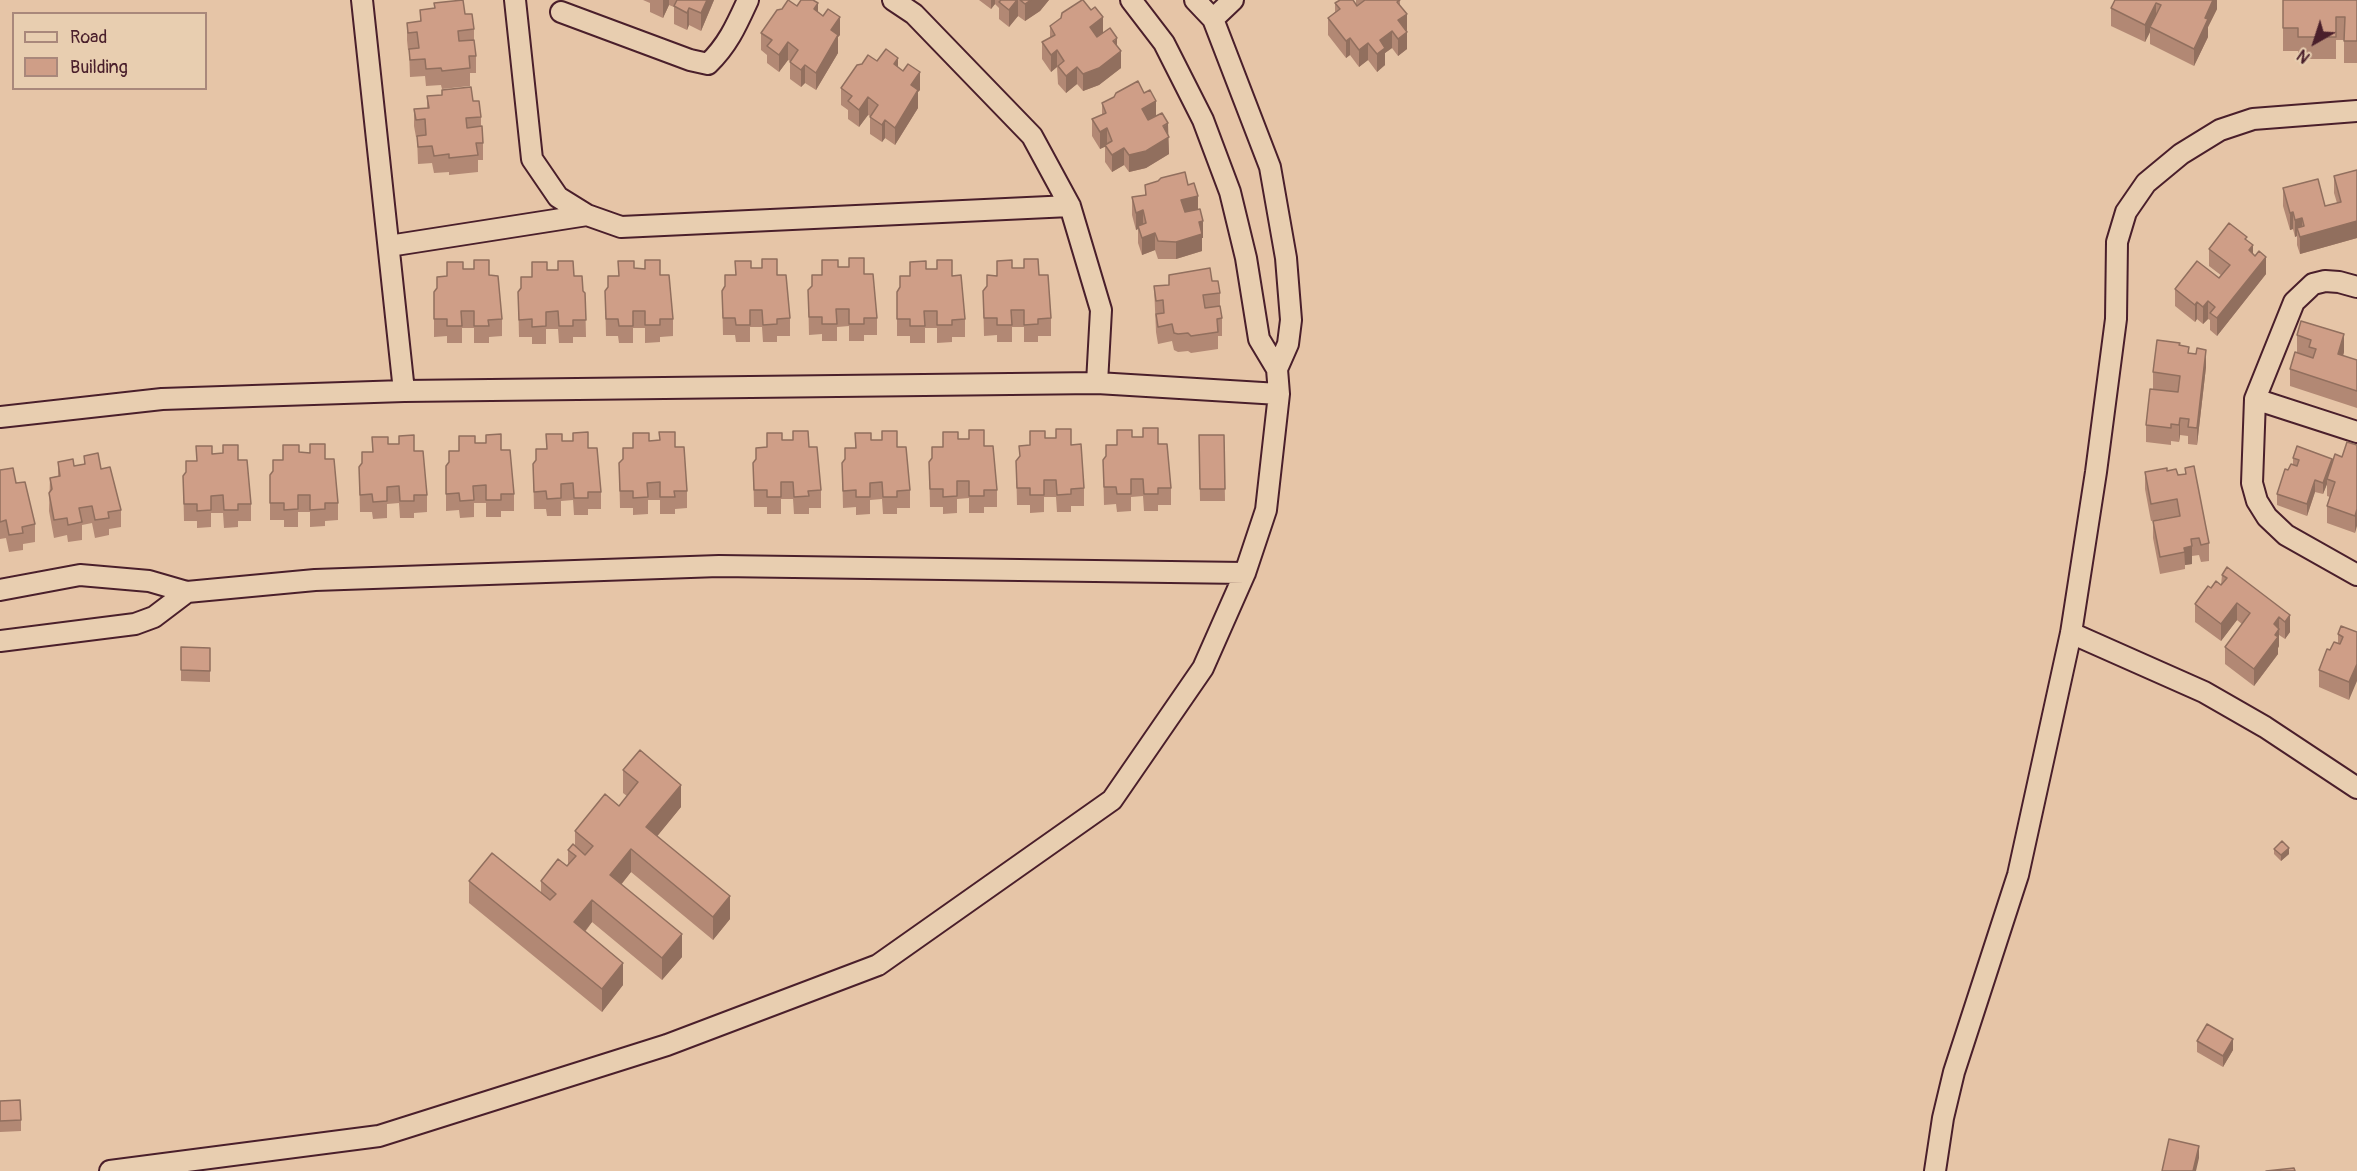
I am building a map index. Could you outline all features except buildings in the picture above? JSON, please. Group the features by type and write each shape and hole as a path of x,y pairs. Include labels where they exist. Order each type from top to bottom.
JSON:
{"street":[{"path":"362,0 404,391"},
{"path":"515,0 532,159 558,197 587,215 621,227 1070,206"},
{"path":"561,12 690,60 708,63 719,54 732,35 748,0"},
{"path":"893,0 914,14 1032,136 1070,206 1101,310 1097,383"},
{"path":"110,1171 379,1136 667,1045 878,965 1112,800 1203,668 1245,573 1266,510 1279,394 1277,369 1259,339 1246,258 1230,192 1203,120 1164,43 1131,0"},
{"path":"1195,0 1213,19 1270,167 1286,258 1291,320 1288,344 1277,369"},
{"path":"1213,19 1233,0"},
{"path":"1935,1171 1943,1118 1954,1072 2018,875 2071,633 2096,472 2114,330 2117,242 2126,212 2146,183 2181,154 2220,130 2253,119 2357,111"},
{"path":"389,246 587,215"},
{"path":"2357,287 2325,281 2313,284 2294,302 2255,399 2252,483 2257,501 2267,518 2286,535 2357,575"},
{"path":"0,417 162,399 404,391 1097,383 1279,394"},
{"path":"2255,399 2357,432"},
{"path":"0,590 80,575 149,581 187,592 315,580 719,566 1245,573"},
{"path":"0,641 135,624 154,617 187,592"},
{"path":"2071,633 2204,692 2265,727 2357,788"}]}
